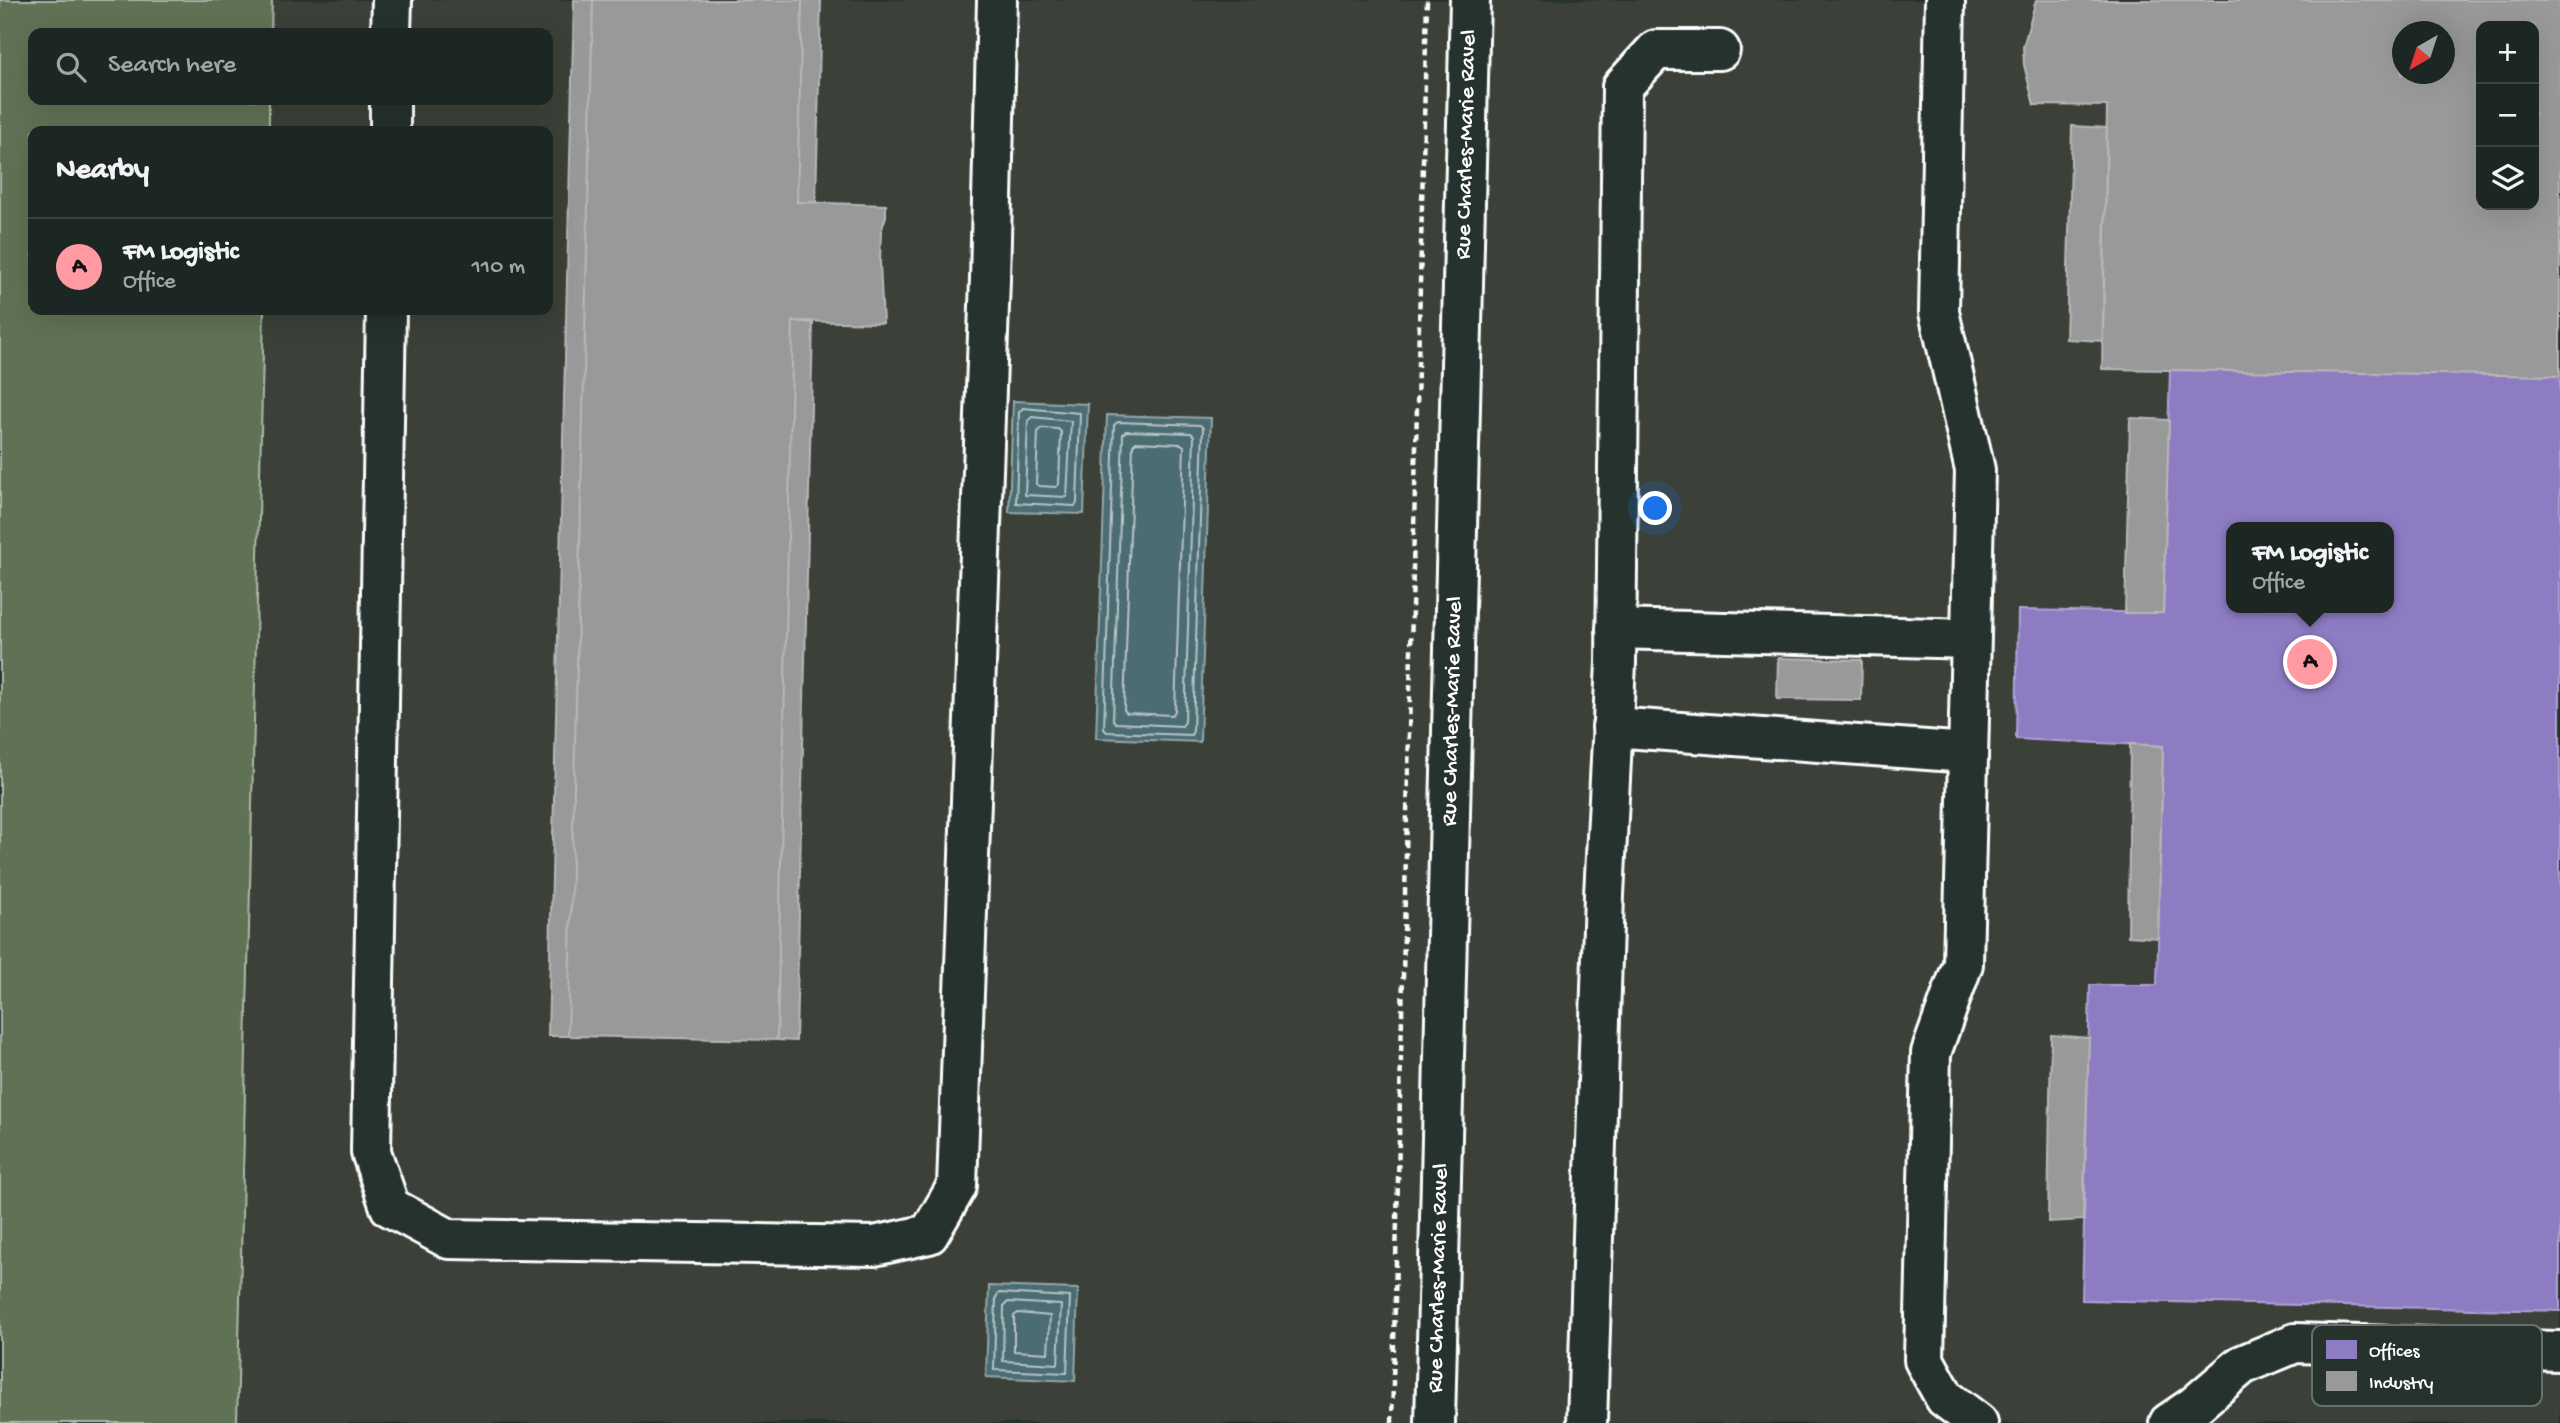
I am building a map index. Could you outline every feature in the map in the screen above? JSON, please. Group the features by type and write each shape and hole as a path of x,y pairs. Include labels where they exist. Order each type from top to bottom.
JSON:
{"street":[{"path":"391,28 392,0"},
{"path":"386,315 371,1152 390,1207 449,1239 874,1246 929,1234 957,1186 990,279 997,0"},
{"name":"Rue Charles-Marie Ravel","path":"1435,1423 1470,0"},
{"path":"1945,0 1939,312 1975,470 1963,964 1931,1053 1924,1360 1945,1398 1978,1423"},
{"path":"1587,1423 1603,909 1616,629 1622,87 1656,50 1720,50"},
{"path":"390,105 390,126"},
{"path":"1616,629 1970,639"},
{"path":"1612,727 1968,753"},
{"path":"2169,1423 2194,1406 2242,1365 2295,1343 2312,1344"},
{"path":"2542,1350 2560,1351"}],"path":[{"path":"1392,1423 1427,0"}],"shaded area":[{"path":"272,0 2560,0 2560,1423 237,1423 264,315 553,315 553,126 269,126 269,105 553,105 553,28 271,28"}],"green space":[{"path":"0,0 272,0 271,28 28,28 28,105 269,105 269,126 28,126 28,315 264,315 237,1423 0,1423"}],"water":[{"path":"1013,401 1088,404 1084,514 1009,512"},
{"path":"1107,415 1211,418 1200,742 1096,738"},
{"path":"989,1286 1078,1289 1075,1381 986,1377"}],"building: Offices":[{"path":"2170,368 2560,376 2560,1311 2082,1300 2090,985 2157,985 2163,746 2016,739 2018,610 2163,613"}],"building: Industry":[{"path":"574,0 593,0 568,1036 548,1036"},
{"path":"593,0 802,0 797,202 886,205 881,232 880,263 883,323 793,321 777,1040 568,1036"},
{"path":"802,0 821,0 816,202 797,202"},
{"path":"2036,0 2560,0 2560,376 2102,369 2107,106 2034,105 2024,65 2023,47"},
{"path":"2072,126 2107,128 2103,341 2066,339"},
{"path":"793,321 813,323 796,1041 777,1040"},
{"path":"2130,418 2169,420 2163,613 2125,613"},
{"path":"1778,658 1862,660 1861,700 1777,699"},
{"path":"2130,744 2163,746 2158,938 2128,936"},
{"path":"2051,1035 2089,1038 2083,1220 2048,1222"}],"place":[{"name":"FM Logistic","path":"2310,662"}]}
